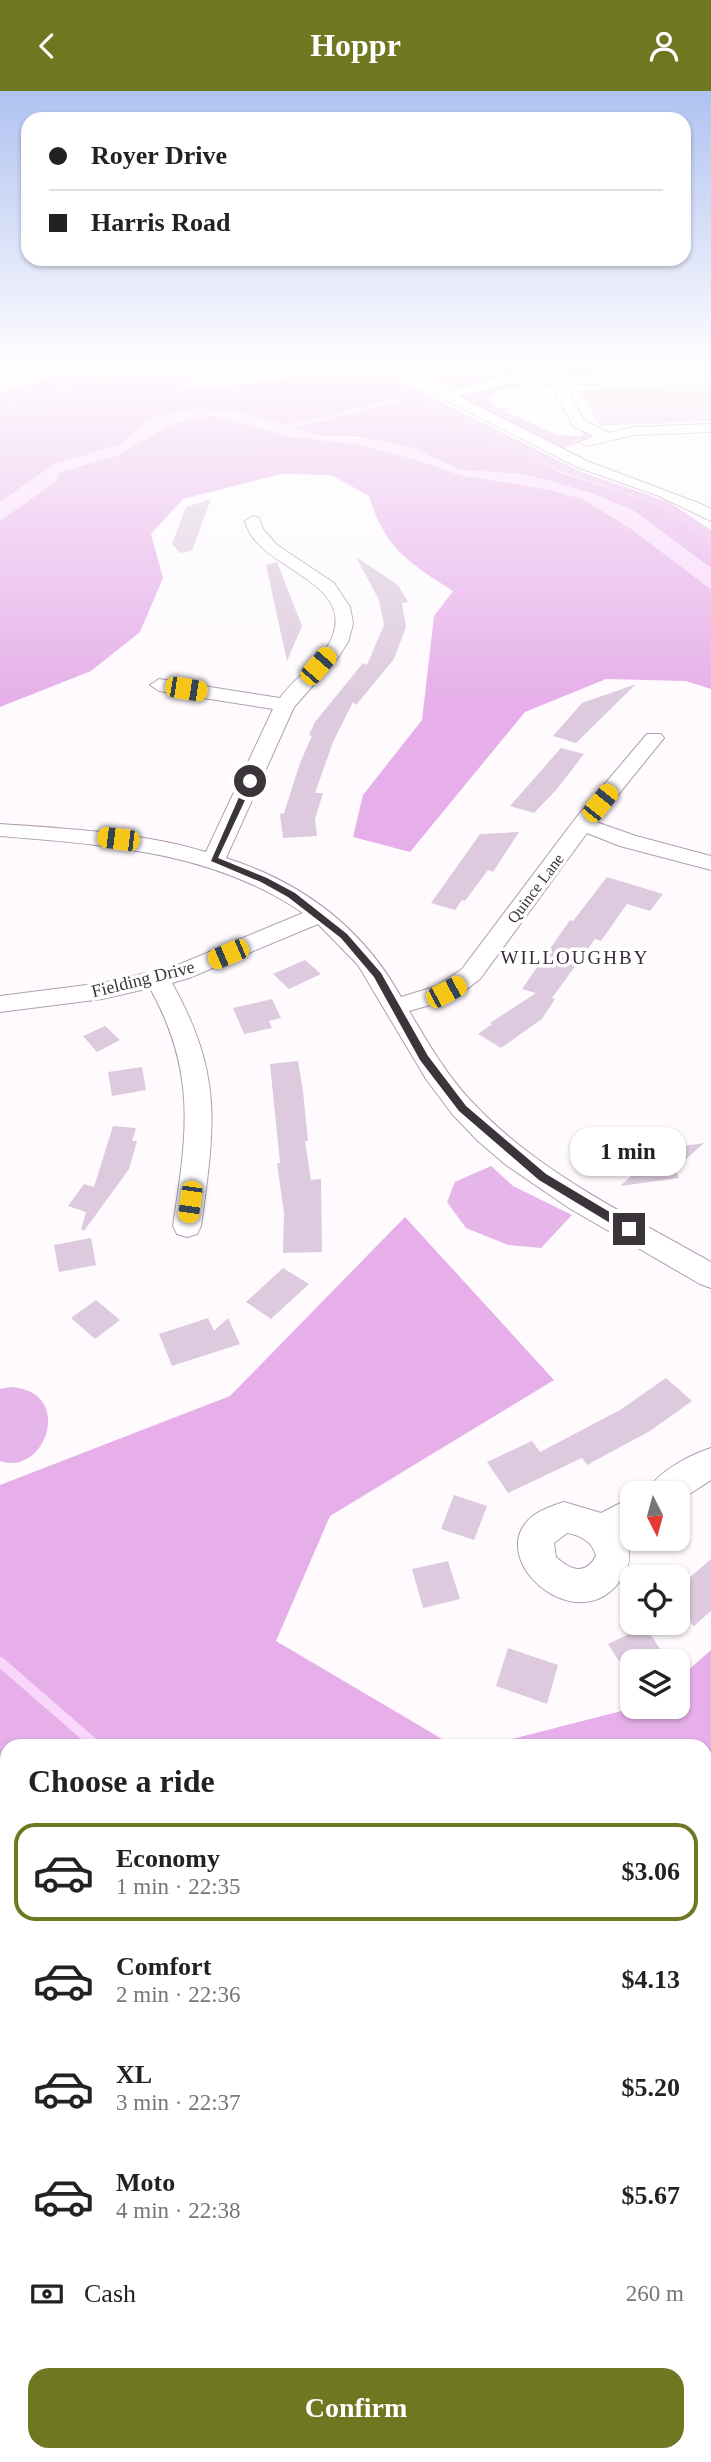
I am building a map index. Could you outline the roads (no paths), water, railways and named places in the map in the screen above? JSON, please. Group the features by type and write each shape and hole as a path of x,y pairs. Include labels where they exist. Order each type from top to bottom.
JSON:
{"street":[{"path":"624,479 667,492 711,516"},
{"path":"214,859 285,705 336,645 345,619 337,597 328,587 261,540 252,527 253,521"},
{"path":"159,685 285,705"},
{"name":"Quince Lane","path":"395,1007 446,992 471,974 583,824 654,738"},
{"path":"583,824 628,841 711,863"},
{"path":"0,830 127,840 214,859 264,880 318,915 360,952 378,975 424,1058 462,1108 493,1138 543,1177 711,1276"},
{"name":"Fielding Drive","path":"0,1004 102,991 158,979 209,962 318,915"},
{"path":"158,979 182,1026 195,1069 201,1105 201,1128 187,1226"},
{"path":"682,1481 711,1462"},
{"path":"602,1531 620,1520"}],"waterway":[{"path":"0,1662 89,1739"}],"district":[{"name":"WILLOUGHBY","path":"575,957"}]}
